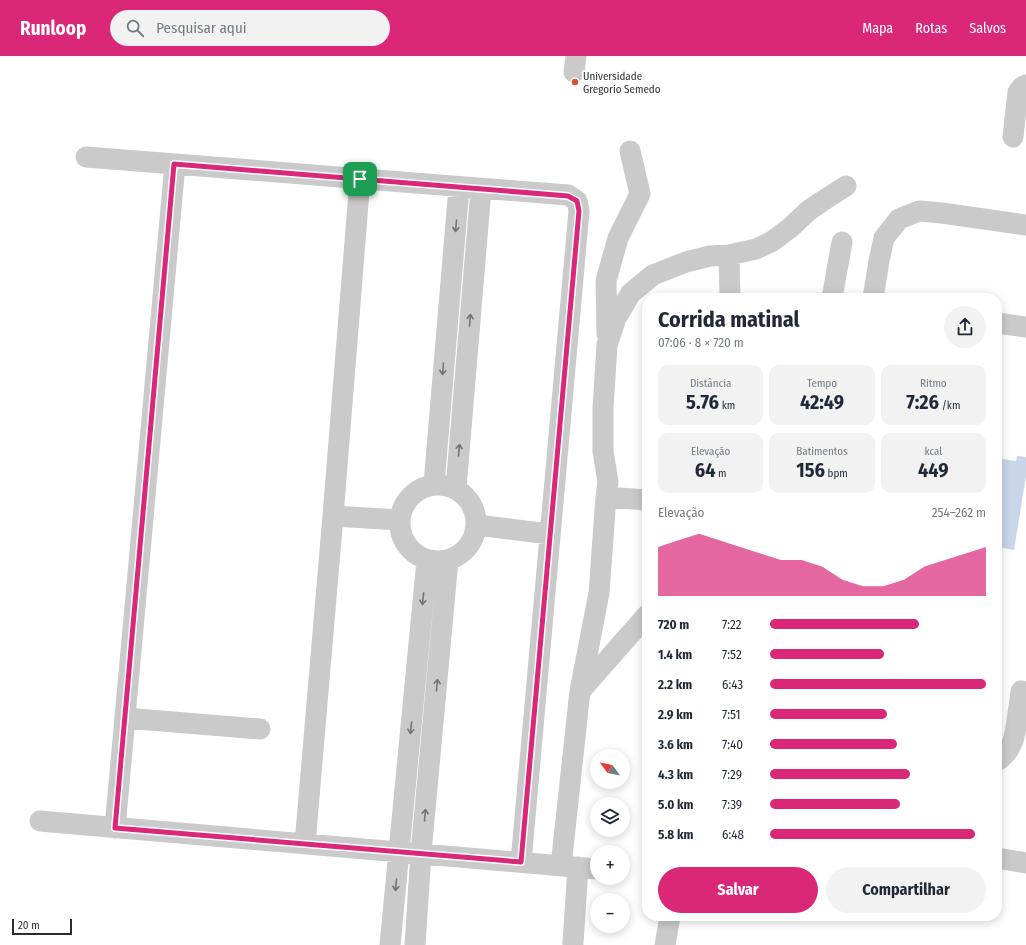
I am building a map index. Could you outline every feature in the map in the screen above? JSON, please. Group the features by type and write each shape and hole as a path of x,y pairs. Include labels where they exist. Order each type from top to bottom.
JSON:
{"street":[{"path":"1013,137 1018,92 1026,85"},
{"path":"573,943 579,867 580,691 599,593 608,482 603,451 603,408 607,345 606,281 618,238 640,194 630,151"},
{"path":"86,157 568,196 577,201 579,211 521,862"},
{"path":"115,828 174,164"},
{"path":"305,844 334,516 360,179"},
{"path":"607,345 616,318 632,294 653,275 686,262 710,256 729,255 756,250 771,242 790,228 808,211 846,186"},
{"path":"434,484 459,187"},
{"path":"456,488 481,189"},
{"path":"874,293 884,238 899,219 919,211 1026,225"},
{"path":"833,293 842,242"},
{"path":"729,255 730,293"},
{"path":"1002,324 1026,327"},
{"path":"434,484 456,488 465,495 472,504 476,514 474,537 468,547 459,555 448,560 427,560 416,554 407,545 401,533 400,520 403,508 410,496 421,488 434,484"},
{"path":"606,497 642,500"},
{"path":"334,516 400,520"},
{"path":"476,525 550,534"},
{"path":"390,945 427,560"},
{"path":"415,945 421,853 448,560"},
{"path":"580,691 639,634"},
{"path":"1002,757 1010,749 1012,744 1024,702"},
{"path":"125,718 260,729"},
{"path":"40,821 579,867"},
{"path":"1002,859 1026,863"},
{"path":"665,945 669,921"}],"water":[{"path":"1017,456 1026,457 1026,476 1014,550 1002,548 1002,459 1016,461"}],"place":[{"name":"Universidade Gregorio Semedo","path":"575,82"}],"route":[{"path":"174,164 360,179 568,196 577,201 579,211 521,862 115,828 174,164"}]}
